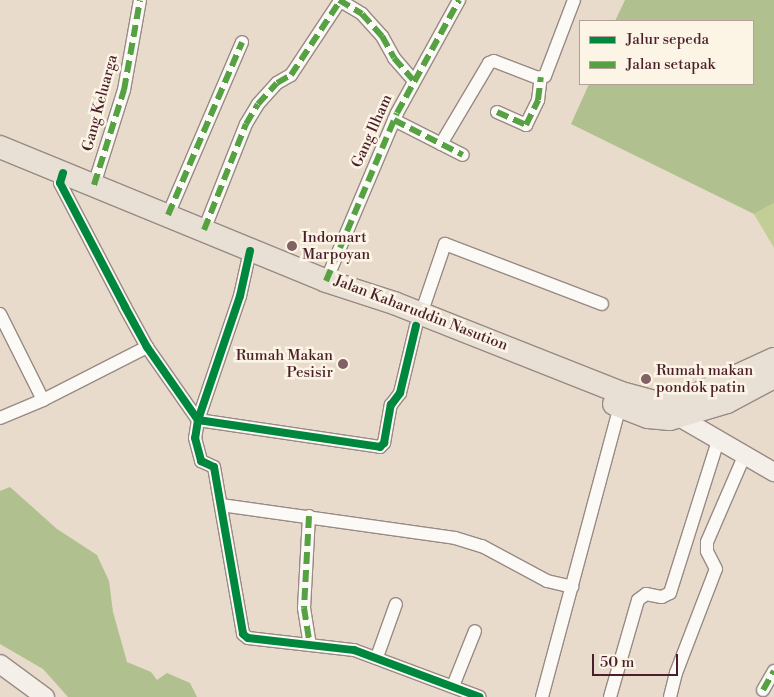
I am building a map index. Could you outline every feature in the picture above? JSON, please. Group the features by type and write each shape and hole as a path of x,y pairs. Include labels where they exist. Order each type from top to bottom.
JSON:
{"highway":[{"name":"Jalan Kaharuddin Nasution","path":"0,147 62,178 249,255 418,320 621,393 662,404 676,410"},
{"name":"Jalan Kaharuddin Nasution","path":"0,160 94,185 204,230 249,255 326,281 648,417 676,410 727,402 774,377"},
{"name":"Jalan Kaharuddin Nasution","path":"676,410 774,359"}],"street":[{"name":"Gang Keluarga","path":"94,185 124,90 140,0"},
{"path":"204,230 246,124 258,104 277,83 291,75 340,0 362,14 382,36 394,58 413,80"},
{"name":"Gang Ilham","path":"326,281 394,120 413,80 459,0"},
{"path":"497,112 526,125 538,100 541,77 574,0"},
{"path":"168,215 242,42"},
{"path":"441,144 489,62 541,77"},
{"path":"394,120 463,155"},
{"path":"62,178 147,347 198,420 359,446 383,446 391,405 400,393 418,320 445,244 602,304"},
{"path":"249,255 240,296 198,420 195,438 201,461 214,467 244,636 354,650 480,697"},
{"path":"0,314 43,400"},
{"path":"0,418 43,400 147,347"},
{"path":"542,697 620,406"},
{"path":"676,410 718,441 745,454 774,472"},
{"path":"610,697 638,600 646,594 662,597 670,593 718,441"},
{"path":"670,697 676,673 716,569 707,551 708,542 745,454"},
{"path":"221,505 455,538 482,546 547,581 572,587"},
{"path":"309,516 304,608 310,644"},
{"path":"377,657 396,604"},
{"path":"453,686 475,631"},
{"path":"0,664 45,697"},
{"path":"763,690 774,671"}],"green space":[{"path":"625,0 774,0 774,203 754,214 571,124 589,85 754,85 754,20 615,20"},
{"path":"774,203 774,248 754,214"},
{"path":"10,487 57,529 97,555 109,581 113,612 127,662 151,672 157,680 167,673 190,683 197,697 68,697 43,669 0,644 0,491"}],"marked path":[{"path":"94,185 124,90 140,0"},
{"path":"339,0 362,14 382,36 394,58 413,80"},
{"path":"326,281 397,113 459,0"},
{"path":"204,230 246,124 258,104 277,83 291,75 340,1"},
{"path":"168,215 242,42"},
{"path":"497,112 526,125 538,100 541,77"},
{"path":"394,120 463,155"},
{"path":"309,516 304,608 310,644"},
{"path":"763,690 774,671"}],"cycle path":[{"path":"63,173 60,183 125,307 147,347 198,420 380,447 384,443 391,405 400,393 416,326"},
{"path":"250,251 240,296 198,420 195,438 201,461 214,467 243,634 248,638 354,650 480,697"}],"place":[{"name":"Indomart Marpoyan","path":"292,246"},
{"name":"Rumah Makan Pesisir","path":"343,364"},
{"name":"Rumah makan pondok patin","path":"646,379"}]}
